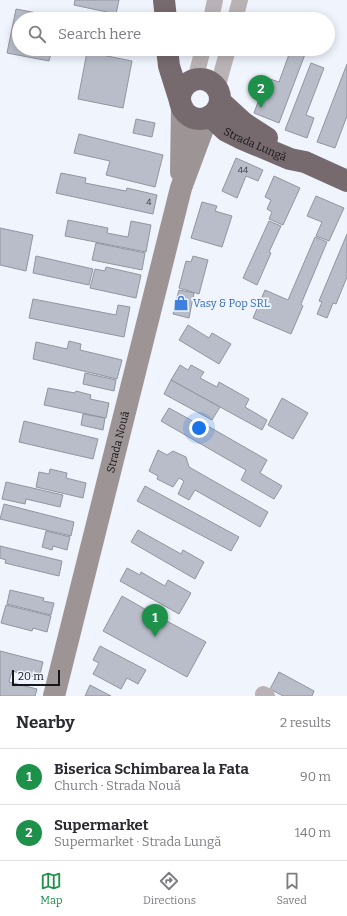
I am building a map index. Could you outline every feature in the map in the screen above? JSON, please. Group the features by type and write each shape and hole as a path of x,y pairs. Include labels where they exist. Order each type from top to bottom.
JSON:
{"highway":[{"path":"168,56 169,66 181,104 185,112 195,118 213,106 208,81 202,79 194,80 183,89 181,104"},
{"path":"181,56 194,80"},
{"name":"Strada Lungă","path":"213,106 226,131 290,159 306,162 347,181"}],"main road":[{"name":"Strada Nouă","path":"181,104 181,188"},
{"name":"Strada Nouă","path":"54,696 181,188 213,106"}],"street":[{"path":"212,12 215,0"},
{"path":"237,12 240,0"},
{"path":"194,80 201,56"},
{"path":"213,106 226,56"}],"building":[{"path":"75,0 119,0 116,12 107,12 74,5"},
{"path":"16,9 32,12 15,12"},
{"path":"12,29 12,54 7,53"},
{"path":"23,56 50,56 49,61"},
{"path":"86,56 107,56 132,61 123,108 78,99"},
{"path":"288,56 304,56 279,123 254,113 267,78 279,82"},
{"path":"311,63 324,68 306,115 314,118 307,138 285,130"},
{"path":"347,64 347,116 335,148 317,142"},
{"path":"136,119 155,123 152,137 133,133"},
{"path":"79,134 163,155 155,187 106,175 110,161 74,153"},
{"path":"236,158 263,170 258,181 246,176 237,198 222,191"},
{"path":"61,173 86,178 85,183 126,191 127,188 157,195 153,214 56,193"},
{"path":"274,176 300,188 283,225 269,219 272,212 267,209 271,200 265,197"},
{"path":"316,196 344,208 329,241 316,236 322,222 307,216"},
{"path":"202,202 217,206 215,211 232,216 222,247 191,238"},
{"path":"68,220 108,228 107,233 128,237 131,221 151,225 146,252 65,236"},
{"path":"269,221 281,226 269,252 271,253 257,285 243,278"},
{"path":"0,228 33,235 26,271 0,265"},
{"path":"347,234 347,277 336,304 333,303 327,318 317,314 322,302 319,301"},
{"path":"315,237 327,242 301,304 303,306 291,334 253,318 265,290 288,300"},
{"path":"96,243 145,253 142,270 92,260"},
{"path":"36,256 93,269 89,285 33,273"},
{"path":"193,256 208,260 199,294 179,288 186,261 191,262"},
{"path":"106,267 141,275 136,298 90,288 95,269 105,271"},
{"path":"179,290 194,293 189,318 173,314"},
{"path":"33,299 116,315 118,305 130,307 124,337 29,318"},
{"path":"188,325 209,338 212,333 231,344 219,364 179,340"},
{"path":"69,341 81,344 80,350 122,360 117,379 33,359 36,342 67,349"},
{"path":"180,365 188,370 191,365 204,372 200,378 217,387 219,382 249,399 245,407 267,420 262,430 171,380"},
{"path":"85,373 116,380 114,391 83,384"},
{"path":"171,380 220,407 212,420 164,394"},
{"path":"48,388 75,393 76,391 91,395 90,399 109,403 106,418 44,405"},
{"path":"282,398 308,413 293,439 268,425"},
{"path":"169,408 198,424 199,421 267,460 260,473 282,486 274,499 241,480 246,470 161,421"},
{"path":"83,414 105,418 103,430 81,425"},
{"path":"24,421 98,439 93,459 19,442"},
{"path":"158,450 167,455 173,451 186,457 189,467 268,512 260,527 195,490 189,500 178,494 184,481 179,478 173,487 157,479 158,476 149,471"},
{"path":"50,469 67,473 66,478 86,483 83,498 36,487 39,472 49,474"},
{"path":"6,482 63,495 60,507 26,499 25,504 2,499"},
{"path":"145,486 239,537 231,551 137,501"},
{"path":"4,504 74,522 71,536 0,519"},
{"path":"138,530 181,554 183,550 204,562 195,579 131,542"},
{"path":"46,531 70,537 67,550 53,546 52,550 42,547"},
{"path":"0,546 62,561 59,576 5,563 6,560 0,558"},
{"path":"127,568 140,575 141,572 165,586 168,580 191,593 179,614 120,581"},
{"path":"10,590 44,598 43,601 54,603 51,615 7,604"},
{"path":"122,596 150,612 144,622 156,628 161,618 206,642 187,677 103,631"},
{"path":"6,605 51,616 47,632 33,628 32,631 1,623"},
{"path":"100,646 146,670 138,684 127,678 121,689 93,674 99,663 93,660"},
{"path":"0,651 43,662 39,678 12,671 9,682 37,689 35,696 0,696"},
{"path":"279,672 314,691 312,696 283,696 270,689"},
{"path":"90,685 111,696 85,696"}],"place":[{"name":"Supermarket","path":"261,108"},
{"name":"Vasy & Pop SRL","path":"181,303"},
{"name":"Biserica Schimbarea la Fata","path":"155,637"}]}
